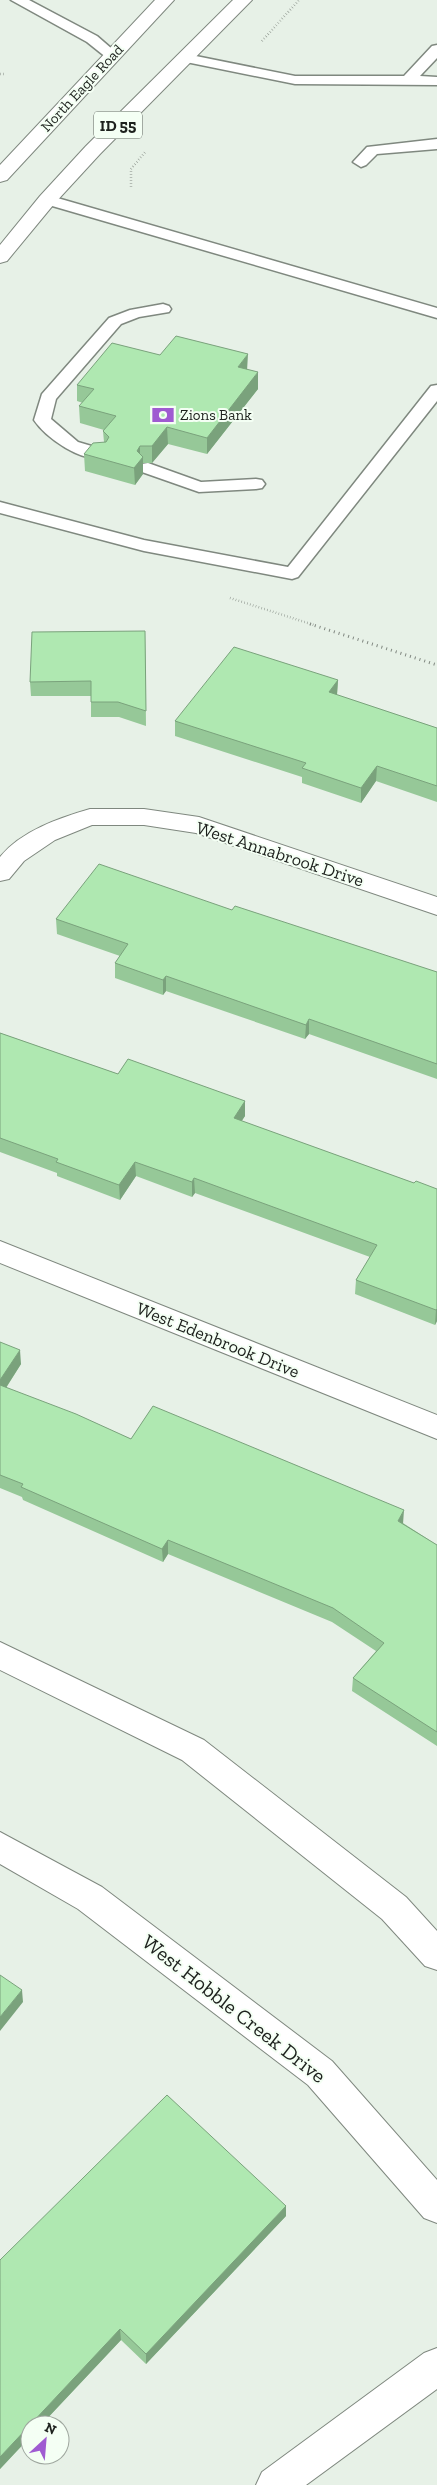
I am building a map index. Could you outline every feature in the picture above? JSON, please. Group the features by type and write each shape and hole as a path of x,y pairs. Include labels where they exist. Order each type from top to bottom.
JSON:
{"main road":[{"name":"North Eagle Road","path":"0,176 165,0"},
{"name":"ID 55","path":"0,256 47,200 93,150 243,0"},
{"name":"West Annabrook Drive","path":"0,873 15,855 46,834 90,817 144,817 199,825 437,906"},
{"name":"West Edenbrook Drive","path":"0,1252 437,1428"},
{"path":"0,1655 193,1750 394,1908 437,1955"},
{"name":"West Hobble Creek Drive","path":"0,1848 90,1898 320,2073 437,2206"},
{"path":"275,2485 437,2366"}],"lane":[{"path":"18,0 92,39 112,56"},
{"path":"410,80 437,49"},
{"path":"186,58 295,80 437,81"},
{"path":"361,162 372,150 437,144"},
{"path":"47,200 437,313"},
{"path":"99,454 72,446 42,420 48,398 116,322 136,313 163,309"},
{"path":"0,506 61,526 169,552 292,573 437,390"},
{"path":"148,468 199,487 256,484"}],"path":[{"path":"260,44 300,0"}],"building":[{"name":"Zions Bank","path":"176,336 248,354 238,367 258,372 207,438 167,427 152,446 140,446 137,451 143,457 134,468 84,454 93,443 106,442 109,437 103,431 116,416 79,406 94,389 77,385 112,343 160,355"},
{"path":"145,631 146,711 118,702 91,702 91,681 30,682 32,632"},
{"path":"234,647 338,680 329,692 437,728 437,786 377,766 361,788 302,768 306,763 175,721"},
{"path":"99,864 232,910 235,906 437,972 437,1064 309,1019 306,1025 166,976 163,980 115,963 128,944 56,919"},
{"path":"0,1033 118,1074 128,1059 245,1101 234,1118 414,1183 416,1181 437,1189 437,1309 356,1280 377,1245 194,1178 192,1182 135,1162 119,1185 56,1162 58,1159 0,1138"},
{"path":"0,1342 20,1350 0,1380"},
{"path":"0,1385 76,1414 131,1439 153,1406 404,1510 398,1521 437,1545 437,1732 353,1678 384,1643 333,1608 168,1540 162,1549 21,1487 23,1484 0,1475"},
{"path":"0,1975 22,1990 0,2017"},
{"path":"167,2095 286,2206 146,2354 120,2329 39,2415 20,2415 20,2436 0,2457 0,2260"}],"place":[{"name":"Zions Bank","path":"163,415"}]}
